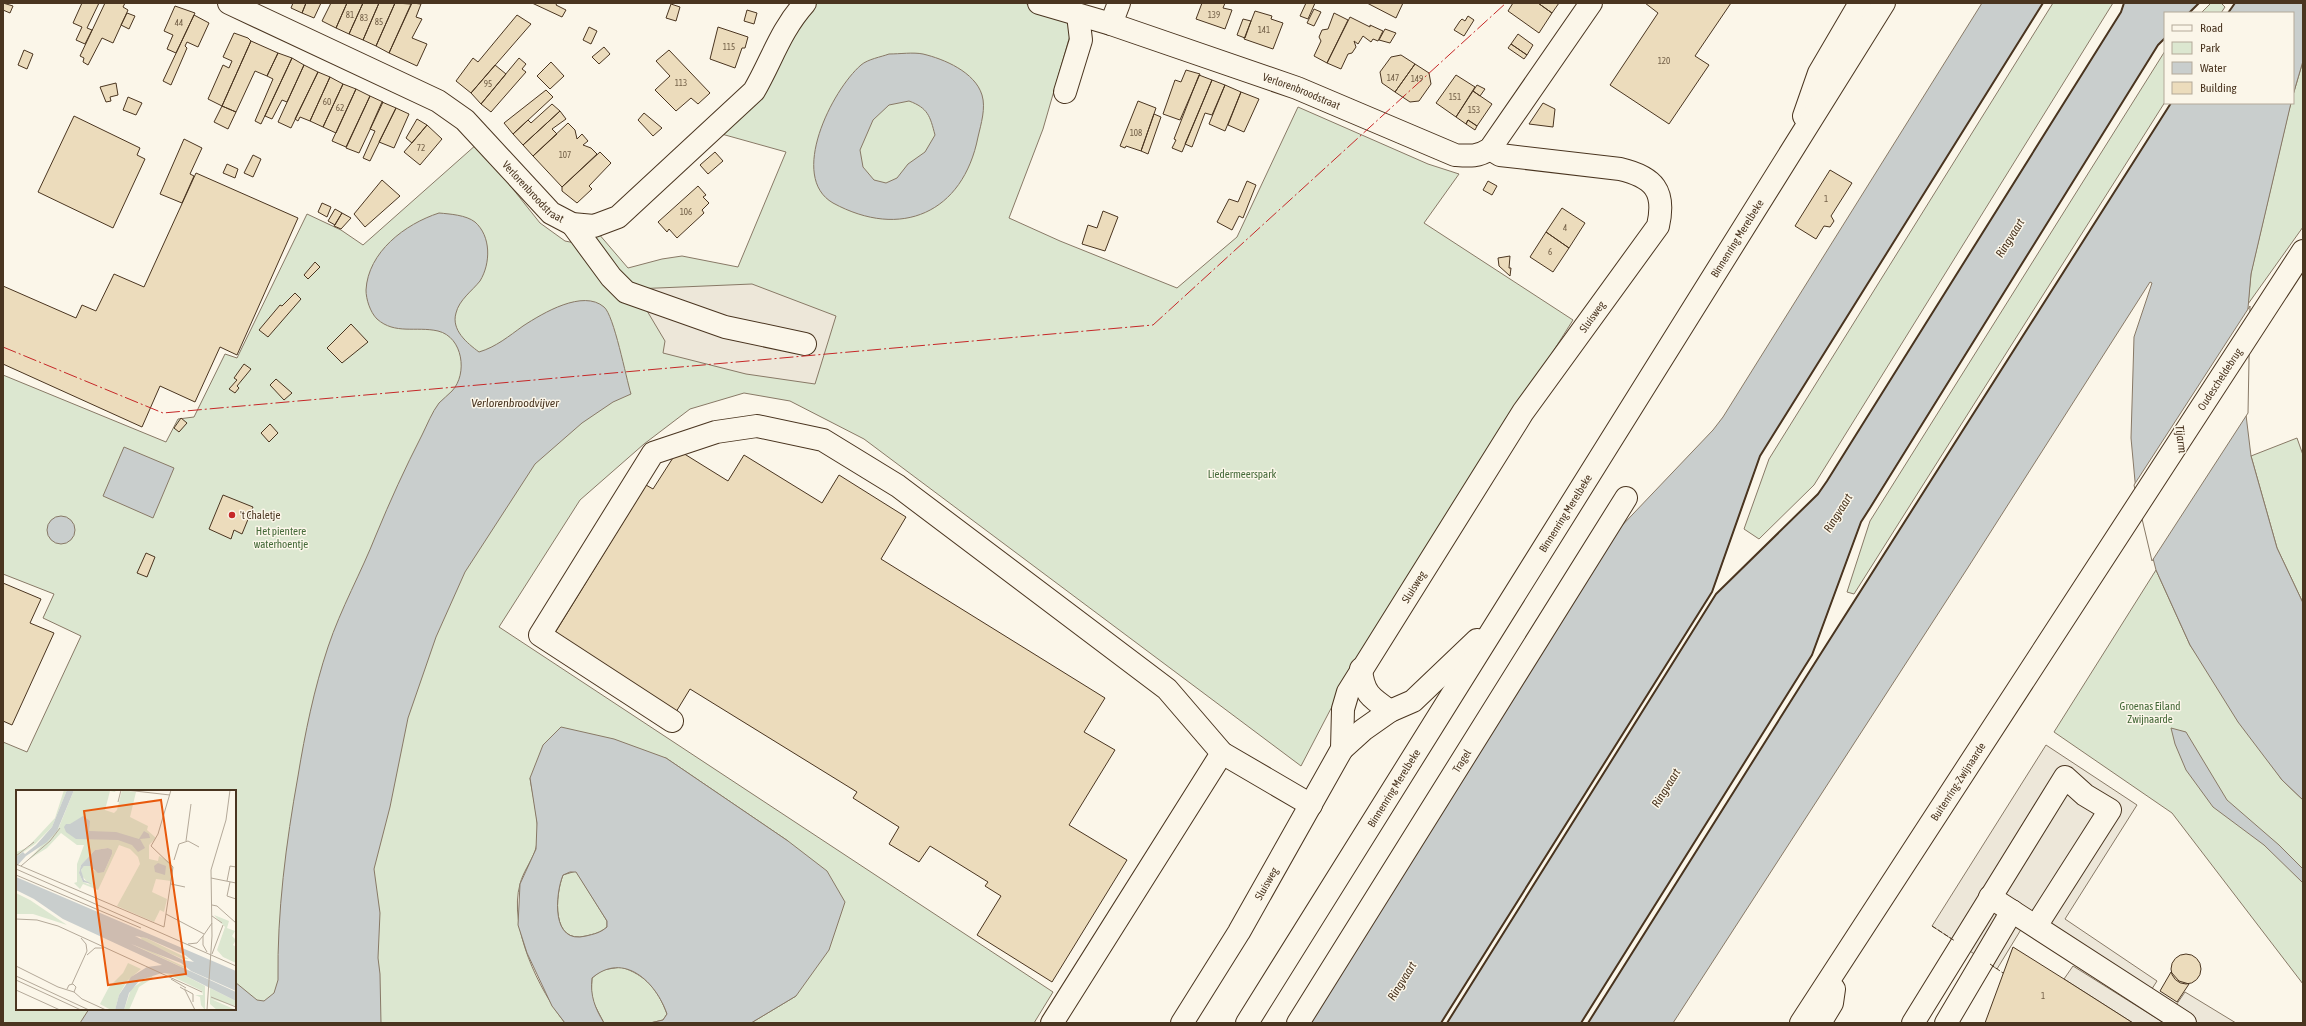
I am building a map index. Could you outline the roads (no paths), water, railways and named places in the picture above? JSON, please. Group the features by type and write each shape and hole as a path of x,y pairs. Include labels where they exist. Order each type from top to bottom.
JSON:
{"main road":[{"name":"Verlorenbroodstraat","path":"229,3 438,100 464,120 551,213 572,224 594,226 618,217 754,91 767,70 775,45 794,15 805,3"},
{"name":"Verlorenbroodstraat","path":"1039,3 1111,24 1297,88 1455,155 1472,157 1483,154 1490,149"},
{"path":"1111,24 1119,3"},
{"path":"1490,149 1591,3"},
{"path":"1789,156 1819,73 1860,3"},
{"name":"Binnenring Merelbeke","path":"1247,1023 1884,3"},
{"path":"1065,92 1082,40 1078,14"},
{"name":"Sluisweg","path":"1182,1023 1239,932 1312,805 1342,749 1343,709 1348,692 1361,669 1523,412 1658,226 1662,210 1659,194 1652,182 1638,174 1620,169 1500,155 1490,149"},
{"path":"572,224 611,277 626,292 725,327 805,344"},
{"name":"Oudescheldebrug","path":"2116,541 2303,251"},
{"path":"672,721 540,635 653,453 716,432 757,426 823,440 898,486 1167,689 1222,753 1312,805"},
{"name":"Tragel","path":"1298,1023 1626,498"},
{"name":"Buitenring-Zwijnaarde","path":"1801,1023 2116,541"},
{"path":"1342,749 1348,741 1390,712 1413,701 1499,620"},
{"path":"1361,669 1363,685 1372,699 1390,712"},
{"path":"1052,1023 1222,753"},
{"path":"1913,1023 2065,778 2085,795 2110,810 2036,926"},
{"path":"1990,897 2185,1023"},
{"path":"1946,1023 2012,911"},
{"path":"1820,1023 1832,1003 1836,969"}],"water":[{"name":"Ringvaart","path":"1982,3 2043,3 1760,456 1712,592 1441,1023 1306,1023 1613,535 1713,430 1723,417"},
{"name":"Ringvaart","path":"2124,3 2199,3 2190,12 2164,12 2164,39 2158,45 1861,522 1812,655 1581,1023 1447,1023 1716,594 1818,494 1827,481 2121,12"},
{"path":"2235,3 2303,3 2303,61 2294,92 2294,12 2229,12"},
{"path":"919,53 940,59 966,73 973,80 982,95 983,116 970,163 959,185 943,201 925,212 905,218 882,219 858,214 833,203 820,191 814,174 814,155 819,134 838,93 861,65 889,54","holes":["909,101 924,110 930,118 935,135 925,152 908,164 897,178 886,183 874,180 863,167 860,150 873,120 889,105"]},
{"name":"Tijarm","path":"2170,104 2291,104 2251,274 2246,331 2246,415 2251,456 2277,548 2303,603 2303,800 2282,780 2238,722 2190,645 2156,570 2136,492 2131,438 2134,337 2152,283 2150,282 1967,569 1673,1023 1588,1023"},
{"name":"Verlorenbroodvijver","path":"439,213 458,215 467,218 475,222 480,228 487,242 488,250 484,274 480,281 460,304 456,313 456,325 461,336 465,340 479,352 497,344 541,315 563,305 574,302 595,302 604,307 612,322 631,394 613,402 582,423 535,464 465,572 436,637 408,718 390,807 374,869 380,913 378,958 380,974 381,1023 80,1023 88,1010 236,1010 236,983 257,1000 264,1001 274,993 278,980 281,903 290,827 307,727 323,663 339,618 404,472 434,410 452,391 457,384 460,375 461,366 458,348 446,335 438,331 398,329 384,324 377,319 370,309 367,297 366,290 368,276 373,263 381,252 390,241 401,232 426,218"},
{"path":"124,447 174,468 153,518 103,496"},
{"path":"61,516 71,520 75,530 71,540 61,544 51,540 47,530 51,520"},
{"path":"561,727 614,739 666,758 788,841 827,871 845,902 829,950 796,996 751,1023 650,1023 663,1020 667,1014 662,1002 647,981 627,969 616,968 604,970 592,978 594,1002 604,1023 565,1023 552,1006 527,953 518,925 520,884 536,849 537,823 530,778 543,745","holes":["570,872 576,872 607,921 607,927 594,934 575,937 567,933 561,926 558,916 558,894 563,875"]},
{"path":"2171,728 2186,732 2227,800 2279,845 2303,869 2303,883 2264,845 2213,807 2186,770 2175,744"}],"place":[{"name":"'t Chaletje","path":"232,515"}],"park label":[{"name":"Liedermeerspark","path":"1242,474"},
{"name":"Het pientere waterhoentje","path":"281,537"},
{"name":"Groenas Eiland Zwijnaarde","path":"2150,712"}]}
